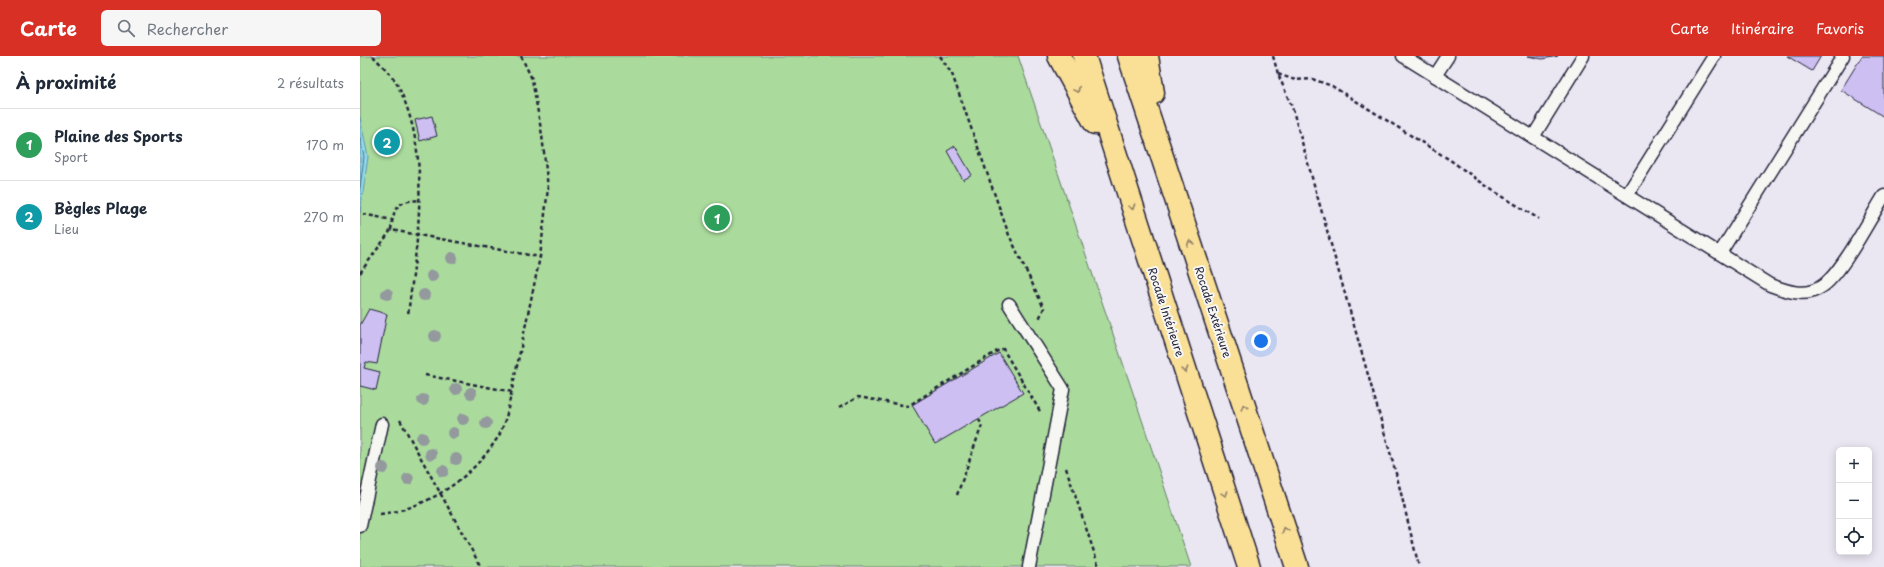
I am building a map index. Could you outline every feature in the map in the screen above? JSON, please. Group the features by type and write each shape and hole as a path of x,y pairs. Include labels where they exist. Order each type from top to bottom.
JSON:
{"highway":[{"path":"1059,56 1120,170"},
{"name":"Rocade Intérieure","path":"1084,56 1248,567"},
{"name":"Rocade Extérieure","path":"1129,56 1297,567"},
{"path":"1147,56 1164,162"}],"lane":[{"path":"1402,56 1770,285 1787,291 1802,293 1820,288 1835,274 1884,196"},
{"path":"1435,76 1448,56"},
{"path":"1533,137 1584,56"},
{"path":"1627,195 1714,56"},
{"path":"1720,253 1843,56"},
{"path":"1009,304 1063,389 1029,567"},
{"path":"361,521 382,424"}],"path":[{"path":"373,56 397,83 410,120 418,158 420,200 418,235 408,315"},
{"path":"361,521 400,512 441,493 464,478 484,458 497,439 506,418 513,392 540,257 548,188 542,135 532,79 521,56"},
{"path":"940,56 952,74 1009,235 1044,308 1032,340"},
{"path":"1273,56 1278,74 1292,107 1397,477 1419,567"},
{"path":"1278,74 1295,80 1312,79 1332,86 1450,160 1492,190 1539,219"},
{"path":"360,273 391,230 392,220 397,207 405,200 420,200"},
{"path":"363,214 392,220"},
{"path":"391,230 540,257"},
{"path":"839,408 858,397 908,406 968,368 1003,349 1055,434 1099,567"},
{"path":"425,375 513,392"},
{"path":"397,416 481,567"},
{"path":"957,495 982,425 979,420"}],"green space":[{"path":"360,56 1018,56 1191,567 360,567"}],"water":[{"path":"360,117 368,157 360,213"}],"building":[{"path":"1528,56 1558,56 1542,59"},
{"path":"1787,56 1821,56 1812,71"},
{"path":"1862,56 1884,56 1884,117 1841,90"},
{"path":"432,116 437,136 420,141 415,120"},
{"path":"955,146 972,175 963,180 947,151"},
{"path":"369,309 387,314 377,364 366,362 364,368 380,372 376,390 360,386 360,325"},
{"path":"999,353 1023,393 935,444 912,405"}],"place":[{"name":"Bègles Plage","path":"387,142"},
{"name":"Plaine des Sports","path":"717,218"}]}
